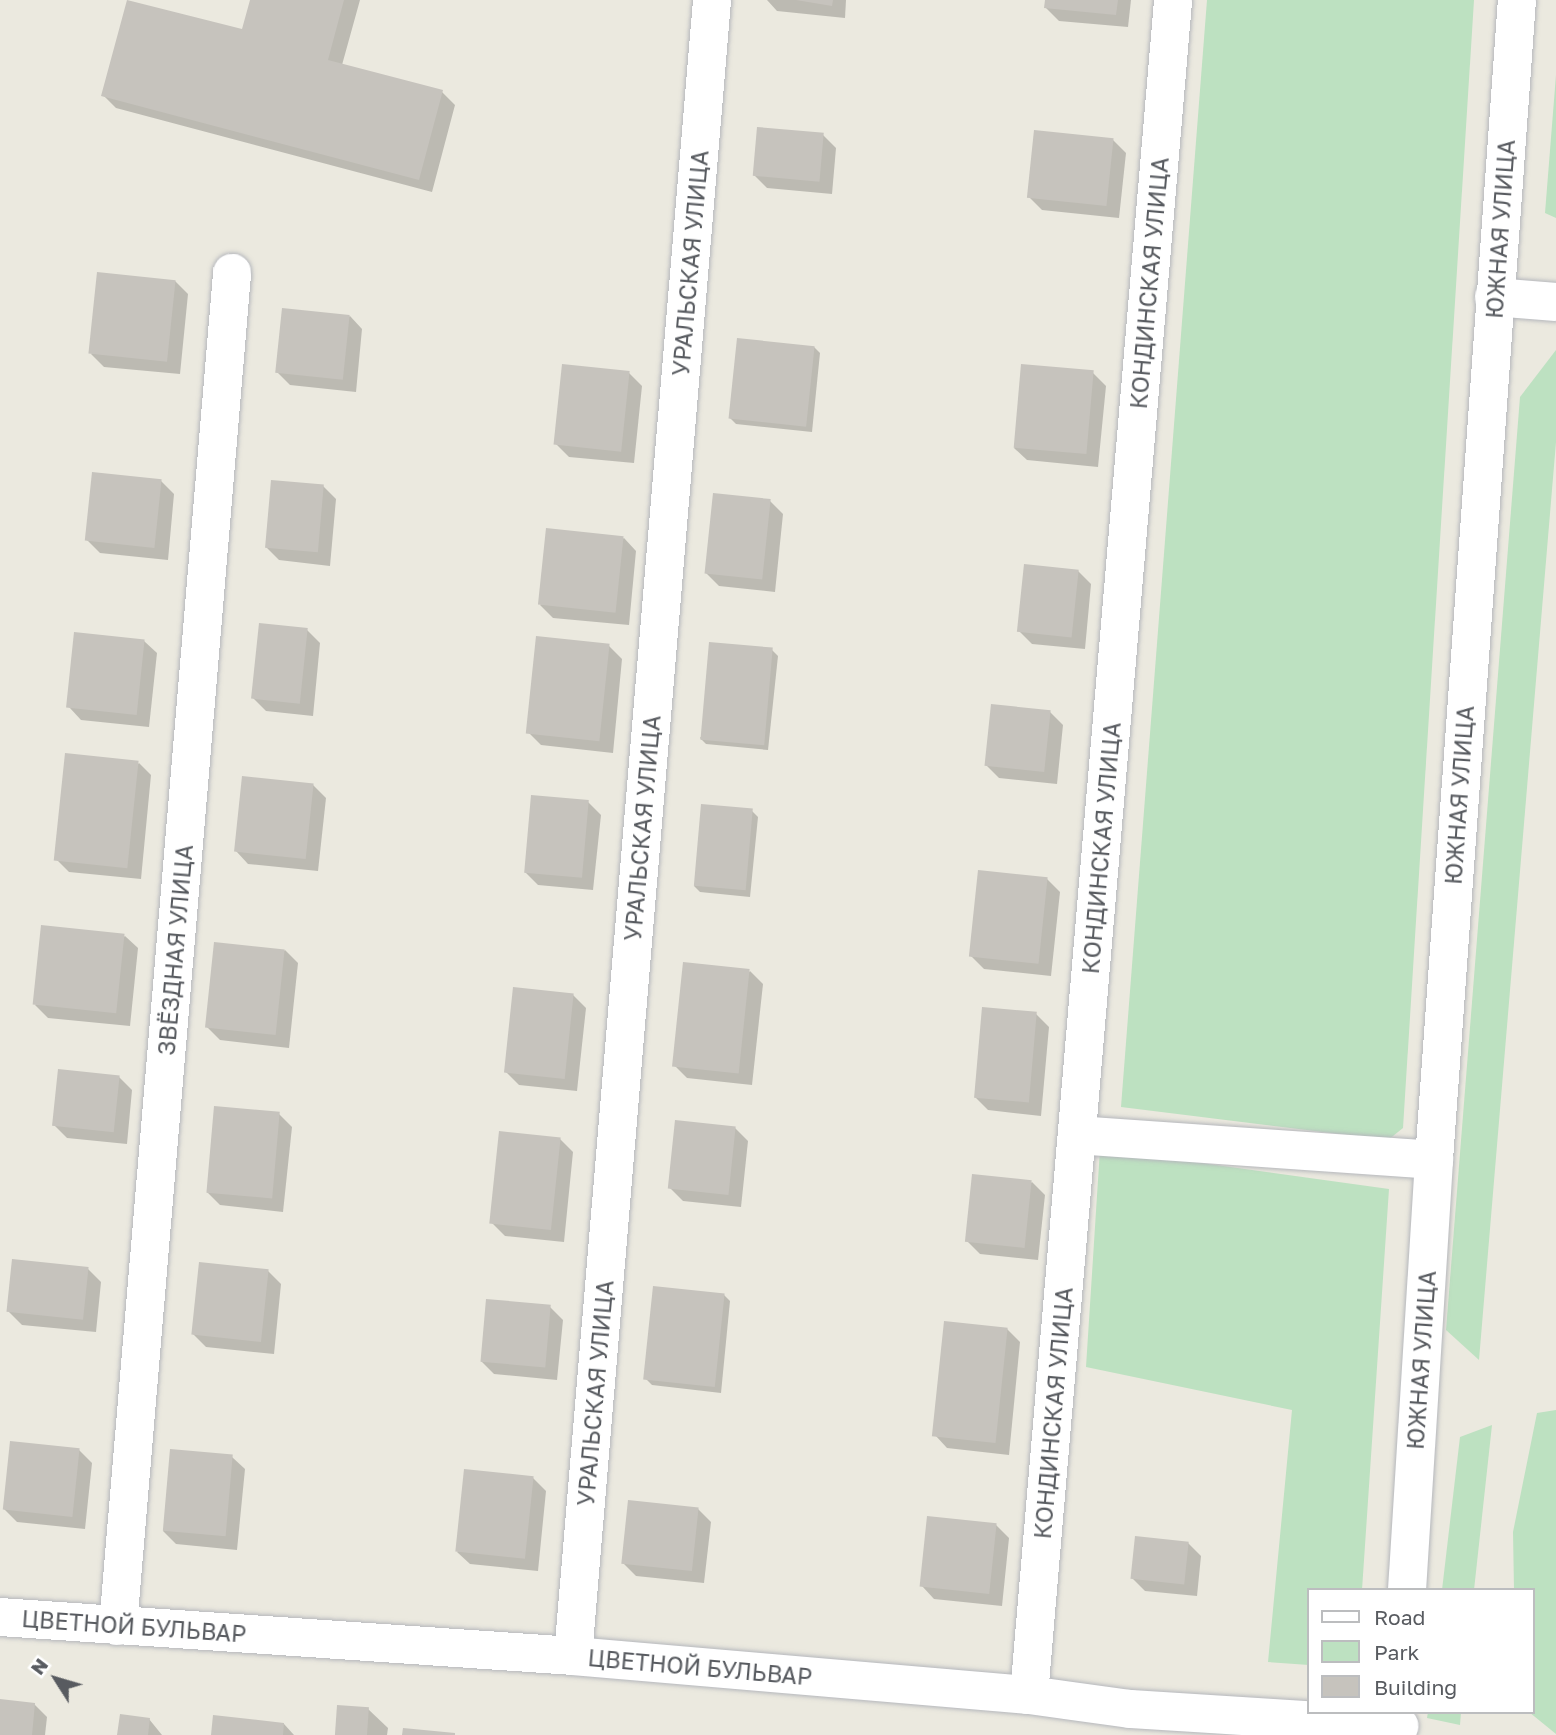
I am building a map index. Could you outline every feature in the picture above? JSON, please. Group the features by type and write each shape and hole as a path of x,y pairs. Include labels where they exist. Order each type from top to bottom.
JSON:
{"street":[{"name":"УРАЛЬСКАЯ УЛИЦА","path":"573,1656 712,0"},
{"name":"КОНДИНСКАЯ УЛИЦА","path":"1029,1695 1173,0"},
{"name":"ЮЖНАЯ УЛИЦА","path":"1407,1588 1434,1160 1517,0"},
{"name":"ЗВЁЗДНАЯ УЛИЦА","path":"118,1626 232,273"},
{"path":"1494,297 1556,302"},
{"path":"1077,1135 1434,1160"},
{"name":"ЦВЕТНОЙ БУЛЬВАР","path":"0,1616 573,1656 1029,1695 1130,1709 1399,1724"}],"green space":[{"path":"1207,0 1474,0 1403,1128 1388,1140 1121,1107"},
{"path":"1556,75 1556,218 1545,213"},
{"path":"1556,350 1556,442 1479,1360 1446,1330 1520,397"},
{"path":"1100,1149 1389,1189 1362,1588 1308,1588 1308,1665 1268,1662 1292,1410 1086,1367"},
{"path":"1556,1410 1556,1734 1531,1714 1535,1714 1535,1588 1514,1588 1513,1532 1537,1413"},
{"path":"1492,1425 1474,1588 1442,1588 1460,1437"},
{"path":"1428,1714 1461,1714 1460,1725 1427,1718"}],"building":[{"path":"127,0 242,29 250,0 344,0 328,60 443,90 419,180 101,96"},
{"path":"796,0 833,0 832,6"},
{"path":"1045,0 1118,0 1116,15 1044,8"},
{"path":"757,127 824,133 819,182 753,176"},
{"path":"1034,130 1114,138 1106,206 1027,198"},
{"path":"97,272 176,280 167,362 88,354"},
{"path":"282,308 350,315 343,380 275,373"},
{"path":"737,338 815,346 806,427 729,419"},
{"path":"562,364 630,371 621,452 554,445"},
{"path":"1021,364 1094,370 1086,454 1014,448"},
{"path":"92,472 162,479 154,548 85,541"},
{"path":"271,480 324,485 318,552 265,548"},
{"path":"713,493 771,499 762,580 705,574"},
{"path":"546,528 624,536 616,613 538,605"},
{"path":"1024,564 1079,570 1072,637 1017,632"},
{"path":"259,623 308,628 300,704 251,699"},
{"path":"74,632 145,639 137,715 66,708"},
{"path":"536,636 610,644 599,741 526,733"},
{"path":"709,642 773,648 764,745 700,740"},
{"path":"991,704 1051,710 1044,772 985,766"},
{"path":"65,753 139,761 127,868 54,860"},
{"path":"242,776 314,784 306,859 234,852"},
{"path":"531,795 589,800 582,878 524,873"},
{"path":"701,804 753,809 746,890 694,886"},
{"path":"978,870 1048,877 1039,964 969,957"},
{"path":"41,925 125,934 116,1013 33,1005"},
{"path":"214,942 285,949 276,1035 205,1028"},
{"path":"683,962 750,969 739,1073 672,1066"},
{"path":"513,987 574,993 565,1079 504,1073"},
{"path":"982,1007 1037,1012 1029,1102 974,1098"},
{"path":"58,1069 120,1075 114,1132 52,1126"},
{"path":"214,1106 280,1112 272,1198 206,1193"},
{"path":"675,1120 736,1126 728,1195 668,1189"},
{"path":"499,1131 561,1137 551,1230 489,1223"},
{"path":"972,1174 1032,1180 1025,1248 965,1242"},
{"path":"12,1259 89,1267 83,1320 6,1312"},
{"path":"199,1262 269,1269 261,1342 191,1335"},
{"path":"653,1286 725,1294 715,1387 643,1379"},
{"path":"486,1299 551,1305 545,1367 481,1362"},
{"path":"944,1321 1008,1328 996,1443 932,1436"},
{"path":"10,1441 80,1448 72,1517 3,1510"},
{"path":"170,1449 233,1454 226,1536 163,1531"},
{"path":"464,1469 534,1476 525,1559 455,1552"},
{"path":"628,1500 699,1507 692,1571 621,1564"},
{"path":"927,1516 997,1523 989,1594 920,1587"},
{"path":"1135,1536 1189,1542 1184,1584 1131,1579"},
{"path":"0,1699 35,1703 32,1735 0,1735"},
{"path":"337,1705 369,1707 367,1735 335,1735"},
{"path":"120,1714 150,1718 148,1735 117,1735"},
{"path":"213,1715 284,1723 283,1735 211,1735"},
{"path":"403,1728 455,1733 455,1735 402,1735"}]}
